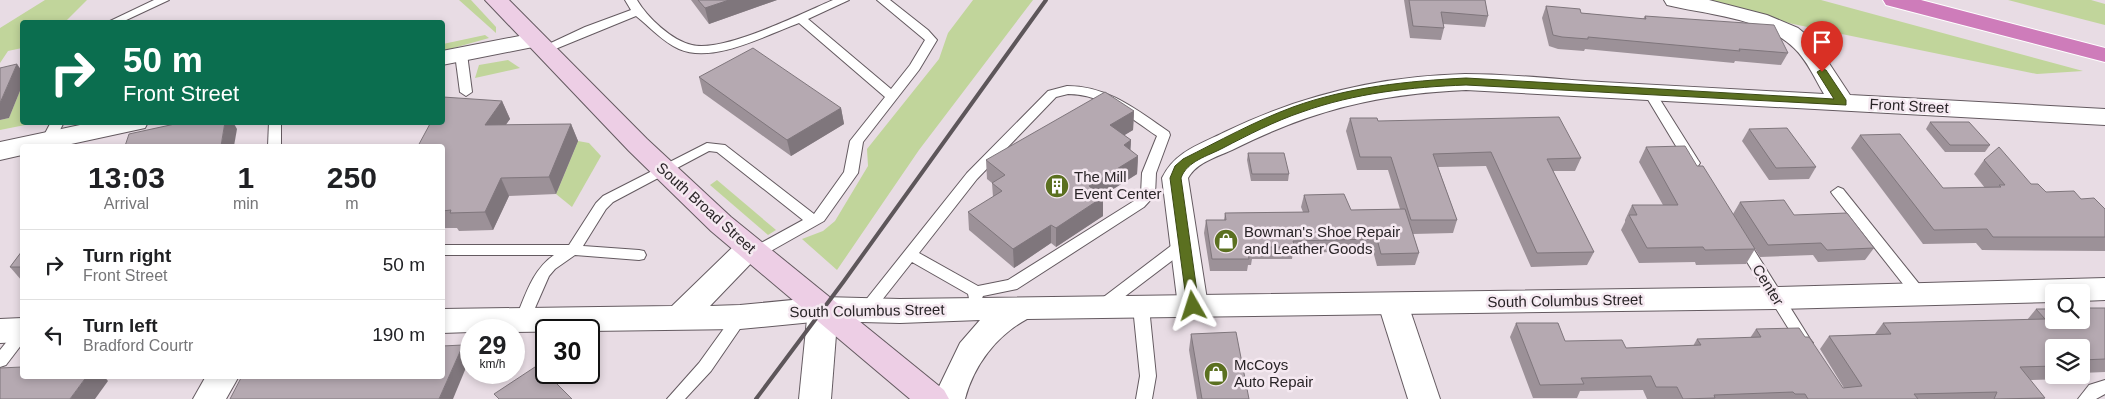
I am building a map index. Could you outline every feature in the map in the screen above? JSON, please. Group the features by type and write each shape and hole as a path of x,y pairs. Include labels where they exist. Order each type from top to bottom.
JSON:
{"highway":[{"path":"1894,0 2105,55"},
{"path":"1948,0 2105,40"}],"main road":[{"name":"South Broad Street","path":"496,0 663,169 721,224 933,399"}],"street":[{"path":"1675,0 1729,12 1774,26 1802,42 1842,103"},
{"path":"452,56 540,44"},
{"name":"Front Street","path":"1193,306 1175,178 1179,169 1186,162 1298,109 1363,92 1419,83 1466,82 2105,116"},
{"path":"0,151 53,132 111,125"},
{"path":"680,317 752,250"},
{"name":"South Columbus Street","path":"525,320 740,317 823,309 866,310 975,300 1024,307 1141,307 1776,298 2105,289"},
{"path":"1393,304 1424,399"},
{"name":"South Columbus Street","path":"949,399 970,351 985,331 1003,317 1024,307"},
{"path":"815,399 823,309"},
{"name":"South Columbus Street","path":"445,321 460,321"},
{"path":"0,331 20,332"},
{"path":"209,399 221,379"}],"lane":[{"path":"118,20 163,0"},
{"path":"631,0 638,12 674,41 693,50 720,47 800,18 842,0"},
{"path":"752,250 815,222 826,211 851,173 853,153 857,141 915,67 931,40 924,32 883,0"},
{"path":"540,44 638,12"},
{"path":"800,18 892,96"},
{"path":"452,56 466,92"},
{"path":"866,310 909,254 972,176 1052,94 1064,89 1082,88 1099,93 1164,134 1149,173 1148,195 1140,204 1012,285 975,300 909,254"},
{"path":"1650,93 1701,176"},
{"path":"275,125 275,144"},
{"path":"523,319 543,273 573,250 608,199 707,147 715,146 815,222"},
{"path":"1838,192 1919,294"},
{"name":"Center","path":"1731,225 1815,358"},
{"path":"1102,307 1185,243"},
{"path":"445,250 573,250 639,255"},
{"path":"1141,307 1148,376 1144,399"},
{"path":"675,399 705,367 740,317"},
{"path":"0,361 20,335"},
{"path":"2086,399 2095,390 2105,387"}],"green space":[{"path":"45,0 87,0 67,20 20,20 20,48 8,51 0,63 0,28"},
{"path":"459,0 471,0 496,27 496,33"},
{"path":"973,0 1033,0 919,150 837,270 802,239 823,231 835,221 868,166 867,149 939,59 948,33"},
{"path":"1703,0 1821,0 2083,71 2037,74 1793,24"},
{"path":"2008,0 2091,0 2105,4 2105,25"},
{"path":"485,35 489,38 445,50 445,44"},
{"path":"508,60 520,68 475,78 479,65"},
{"path":"20,91 20,125 25,125 0,130 0,120 9,118"},
{"path":"578,141 589,143 601,156 572,207 556,194"},
{"path":"717,180 776,230 768,235 710,185"}],"building":[{"path":"698,0 729,0 705,8"},
{"path":"1409,0 1485,0 1488,16 1441,12 1444,28 1413,26"},
{"path":"1546,6 1580,9 1581,13 1646,19 1645,16 1774,25 1788,53 1739,49 1740,51 1588,37 1588,39 1562,37 1553,35"},
{"path":"753,48 841,108 787,140 699,77"},
{"path":"17,64 0,103 0,68"},
{"name":"The Mill Event Center","path":"1105,92 1134,111 1110,125 1131,140 1124,145 1138,156 1089,186 1103,197 1056,228 1051,225 1013,249 968,212 1002,191 992,183 1005,175 986,160"},
{"path":"445,97 502,101 485,125 571,124 549,177 501,178 485,212 450,213 451,210 445,211 445,144 419,144 429,125 445,125"},
{"path":"1559,117 1581,158 1547,159 1594,252 1537,253 1491,152 1433,154 1457,220 1411,220 1391,157 1360,157 1350,118 1377,118 1378,121"},
{"path":"1930,122 1969,122 1990,145 1950,145"},
{"path":"170,125 224,125 221,144 126,144 129,134"},
{"path":"1787,128 1816,167 1776,168 1749,129"},
{"path":"1900,134 1943,188 2001,187 1999,185 2005,185 1984,160 1999,147 2031,184 2038,184 2046,192 2074,191 2081,199 2094,198 2105,209 2105,237 1993,237 1987,229 1934,230 1860,135"},
{"path":"1685,146 1697,166 1703,166 1755,249 1705,250 1703,247 1647,248 1629,215 1637,215 1632,205 1678,205 1646,147"},
{"path":"1248,153 1284,153 1289,174 1252,174"},
{"path":"1344,194 1351,210 1405,209 1419,253 1381,254 1377,239 1293,241 1295,247 1252,247 1253,253 1248,253 1249,259 1212,259 1206,220 1226,220 1225,213 1309,212 1304,195"},
{"path":"1784,200 1794,215 1847,213 1874,248 1827,250 1821,243 1768,245 1740,202"},
{"path":"20,254 20,267 10,267"},
{"path":"2090,308 2105,308 2105,359 2090,360 2090,339 2045,339 2045,366 2020,367 2045,398 1994,399 1997,392 1914,394 1918,399 1808,399 1805,394 1795,394 1793,392 1714,395 1715,398 1683,399 1677,387 1656,387 1651,376 1581,378 1584,384 1540,385 1516,323 1558,323 1565,341 1622,340 1626,348 1701,345 1697,339 1761,337 1756,329 1799,328 1805,337 1809,337 1843,388 1862,386 1829,336 1891,334 1883,323 2045,319 2045,329 2090,329"},
{"path":"2036,309 2045,309 2045,319"},
{"name":"McCoys Auto Repair","path":"1236,332 1249,399 1202,399 1191,334"},
{"path":"460,345 460,352 439,399 230,399 240,379 445,379 445,346"},
{"path":"20,367 20,379 85,379 70,399 0,399 0,368"},
{"path":"535,367 535,384 557,384 572,399 499,399 494,394 509,384 525,384 525,374"}],"railway":[{"path":"756,399 844,281 1046,0"}],"place":[{"name":"The Mill Event Center","path":"1057,186"},
{"name":"Bowman's Shoe Repair and Leather Goods","path":"1226,241"},
{"name":"McCoys Auto Repair","path":"1216,374"}],"route":[{"path":"1193,306 1175,178 1179,169 1186,162 1298,109 1363,92 1419,83 1466,82 1842,103 1822,72"}]}
